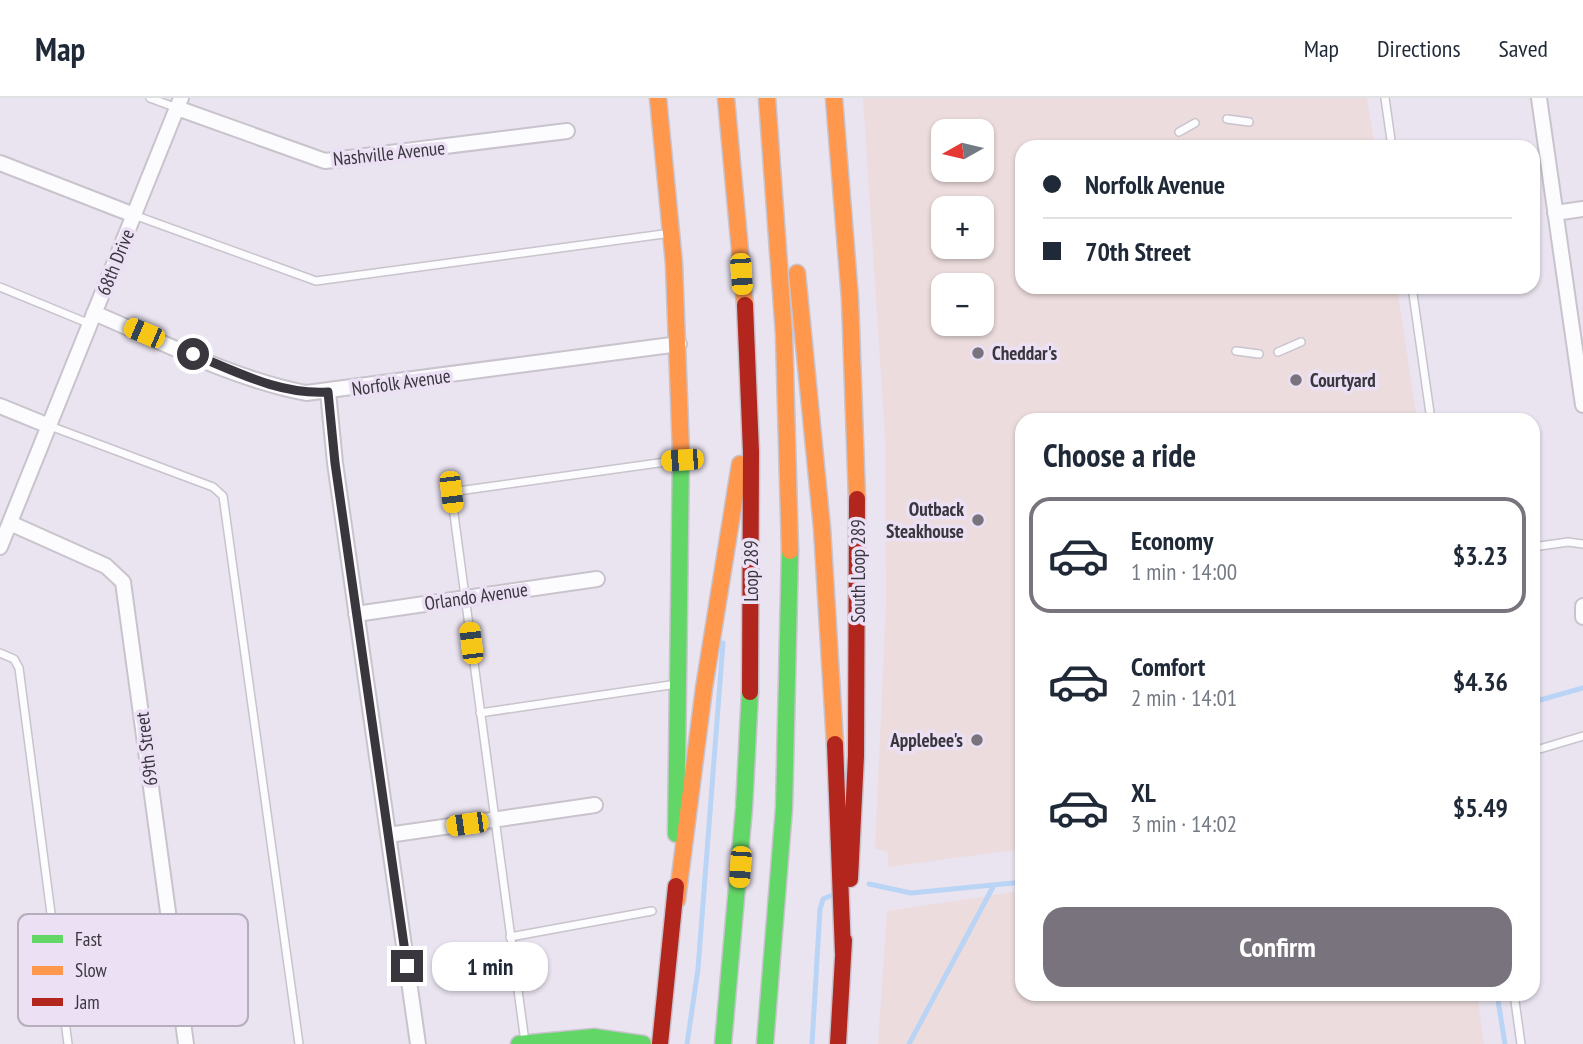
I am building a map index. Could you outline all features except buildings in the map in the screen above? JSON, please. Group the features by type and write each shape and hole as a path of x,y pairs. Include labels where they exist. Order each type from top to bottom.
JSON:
{"main road":[{"path":"658,98 679,344 682,460 677,900"},
{"name":"Loop 289","path":"723,1044 736,914 748,717 752,557 743,297 726,98"},
{"name":"Loop 289","path":"765,1044 782,859 791,654 792,526 783,270 767,98"},
{"name":"South Loop 289","path":"834,98 847,237 858,471 857,722 851,872 838,1044"},
{"path":"775,187 796,267 812,413 835,726 843,953"},
{"path":"660,1044 718,594 749,419"},
{"path":"519,1044 594,1037 643,1044"}],"street":[{"path":"1539,98 1583,405"},
{"name":"Nashville Avenue","path":"179,103 325,161 567,131"},
{"name":"68th Drive","path":"0,548 5,528 179,103"},
{"path":"0,163 134,215"},
{"path":"1555,213 1583,209"},
{"name":"Norfolk Avenue","path":"92,318 279,388 306,393 679,344"},
{"path":"328,392 356,614 418,1044"},
{"path":"0,406 49,426"},
{"name":"69th Street","path":"5,528 106,566 123,582 168,914"},
{"name":"Orlando Avenue","path":"356,614 597,579"},
{"path":"1583,606 1583,617"},
{"path":"388,835 594,804"},
{"name":"69th Street","path":"184,1026 186,1044"}],"lane":[{"path":"150,98 179,103"},
{"path":"1385,98 1391,140"},
{"path":"1227,119 1249,122"},
{"path":"1179,132 1195,123"},
{"path":"134,215 316,281 671,233"},
{"path":"0,287 92,318"},
{"path":"1413,294 1430,413"},
{"path":"1278,352 1301,342"},
{"path":"1236,351 1259,354"},
{"path":"49,426 213,487 223,496 299,1044"},
{"path":"525,1043 451,492 682,460"},
{"path":"1540,546 1568,542 1583,544"},
{"path":"0,653 14,659 19,668 51,914"},
{"path":"480,713 678,684"},
{"path":"1540,749 1583,736"},
{"path":"510,937 652,911"},
{"path":"1515,1001 1521,1044"},
{"path":"66,1026 68,1044"}],"shaded area":[{"path":"863,98 1367,98 1374,140 1015,140 1015,294 1398,294 1416,413 1015,413 1015,850 888,867 888,852 875,849 886,603 885,438"},
{"path":"1015,892 1015,1001 1478,1001 1484,1044 878,1044 887,911"}],"waterway":[{"path":"687,1044 698,969 723,643"},
{"path":"1540,700 1583,688"},
{"path":"869,884 911,893 1015,883"},
{"path":"909,1044 994,885"},
{"path":"812,1044 820,909 823,899 830,896"},
{"path":"1498,1001 1505,1044"}],"traffic: fast":[{"path":"676,834 681,453"},
{"path":"765,1044 784,808 790,551"},
{"path":"723,1044 744,808 750,692"},
{"path":"519,1044 594,1037 643,1044"}],"traffic: slow":[{"path":"658,98 674,264 681,453"},
{"path":"726,98 745,305"},
{"path":"767,98 784,334 790,551"},
{"path":"834,98 850,299 857,499"},
{"path":"797,273 822,528 835,744"},
{"path":"677,900 704,688 740,464"}],"traffic: jam":[{"path":"745,305 751,452 750,692"},
{"path":"850,879 856,756 857,499"},
{"path":"835,744 843,953"},
{"path":"660,1044 676,886"},
{"path":"838,1044 844,940"}],"place":[{"name":"Cheddar's","path":"978,353"},
{"name":"Courtyard","path":"1296,380"},
{"name":"Outback Steakhouse","path":"978,520"},
{"name":"Applebee's","path":"977,740"}],"route":[{"path":"193,354 279,388 306,393 328,392 335,463 407,966"}]}
